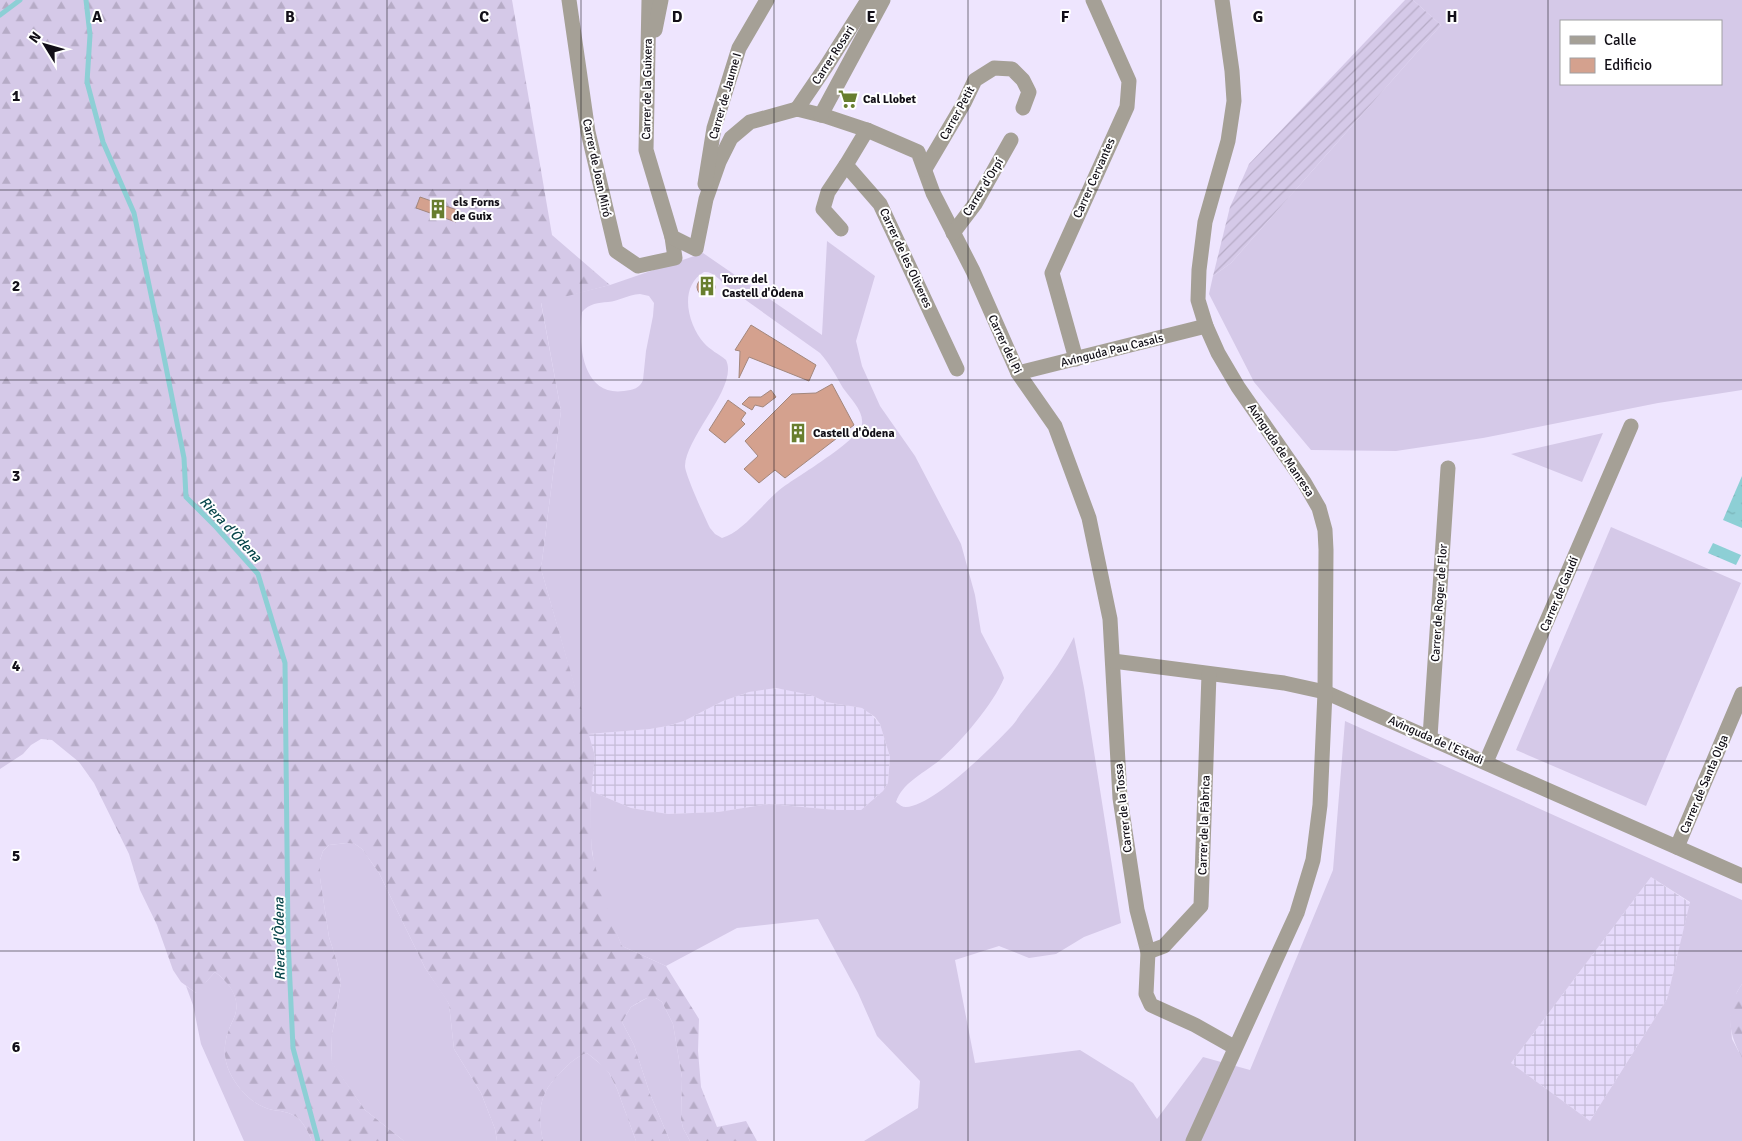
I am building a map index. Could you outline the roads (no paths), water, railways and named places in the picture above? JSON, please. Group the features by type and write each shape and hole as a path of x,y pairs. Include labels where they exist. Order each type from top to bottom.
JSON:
{"street":[{"name":"Carrer de Joan Miró","path":"569,0 588,132 616,251 638,266 675,258 672,237"},
{"name":"Carrer de la Guixera","path":"649,0 646,150 672,237"},
{"path":"648,52 656,28 661,0"},
{"name":"Carrer de Jaume I","path":"700,229 705,177 714,128 739,48 767,0"},
{"name":"Carrer Rosari","path":"797,109 868,0"},
{"path":"821,115 883,0"},
{"name":"Carrer Cervantes","path":"1076,359 1052,273 1127,107 1129,81 1093,0"},
{"name":"Avinguda de Manresa","path":"1193,1141 1234,1047 1297,913 1314,860 1320,805 1325,692 1326,550 1319,508 1304,482 1238,387 1218,353 1206,326 1198,300 1199,270 1205,222 1228,141 1234,101 1232,71 1222,0"},
{"name":"Carrer Petit","path":"925,169 975,80 994,68 1012,69 1023,80 1029,92 1023,108"},
{"path":"672,237 696,249 706,199 719,162 731,138 750,122 797,109"},
{"name":"Carrer del Pi","path":"797,109 866,130 918,152 933,193 973,271 1018,373 1056,426 1089,518 1110,619 1113,661"},
{"path":"841,230 822,209 828,192 866,130"},
{"name":"Carrer d'Orpí","path":"953,233 975,204 1011,140"},
{"name":"Carrer de les Oliveres","path":"846,165 880,204 957,369"},
{"name":"Avinguda Pau Casals","path":"1018,373 1206,326"},
{"name":"Carrer de Gaudí","path":"1486,762 1631,426"},
{"name":"Carrer de Roger de Flor","path":"1430,737 1448,468"},
{"name":"Avinguda de l'Estadi","path":"1113,661 1284,683 1325,692 1742,876"},
{"name":"Carrer de la Tossa","path":"1113,661 1120,798 1137,910 1148,952 1146,994 1151,1005 1195,1024 1234,1047"},
{"name":"Carrer de la Fàbrica","path":"1148,952 1164,946 1200,906 1209,674"},
{"name":"Carrer de Santa Olga","path":"1677,847 1742,694"}],"water":[{"path":"1742,476 1742,528 1723,520"},
{"path":"1713,543 1741,555 1736,565 1708,553"}],"waterway":[{"path":"0,15 20,0"},
{"name":"Riera d'Òdena","path":"86,0 90,35 87,82 103,142 134,213 184,458 186,497 258,574 285,663 288,939 293,1048 318,1141"}],"place":[{"name":"Cal Llobet","path":"848,99"},
{"name":"els Forns de Guix","path":"438,209"},
{"name":"Torre del Castell d'Òdena","path":"707,286"},
{"name":"Castell d'Òdena","path":"798,433"}]}
